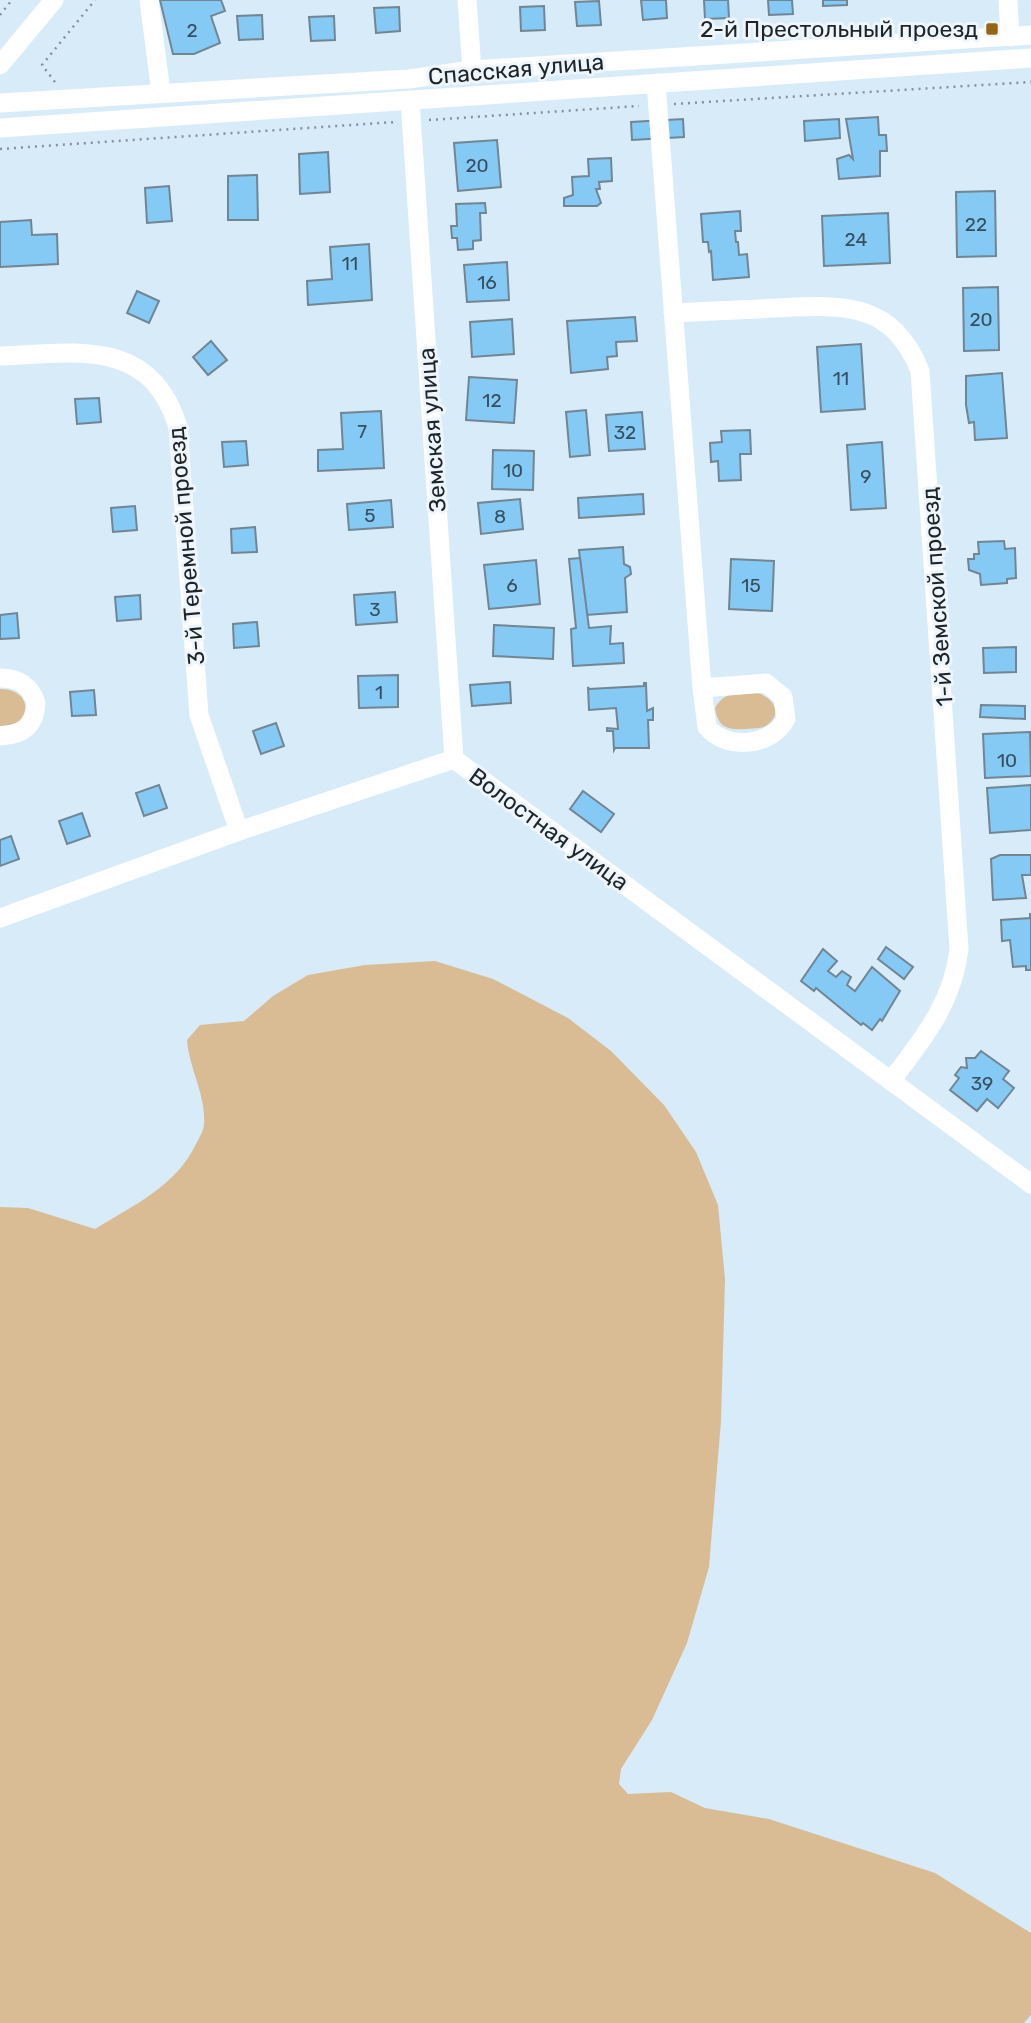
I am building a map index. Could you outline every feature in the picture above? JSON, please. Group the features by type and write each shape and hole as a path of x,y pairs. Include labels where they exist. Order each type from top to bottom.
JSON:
{"street":[{"path":"0,65 54,0"},
{"path":"149,0 161,93"},
{"path":"467,0 472,70"},
{"path":"1008,0 1010,37"},
{"name":"Спасская улица","path":"0,103 409,79 472,70 1031,35"},
{"name":"Спасская улица","path":"0,128 1031,58"},
{"path":"656,83 702,688 707,727 725,741 762,740 772,736 786,719 783,697 766,683 702,688"},
{"name":"Земская улица","path":"410,100 454,759"},
{"name":"1-й Земской проезд","path":"673,313 823,306 859,309 876,316 897,333 913,355 920,372 959,949 954,979 944,1007 891,1081"},
{"name":"3-й Теремной проезд","path":"0,356 84,353 116,358 145,373 161,390 174,411 178,427 199,715 239,831"},
{"path":"0,678 15,679 25,684 36,703 30,725 22,732 0,736"},
{"name":"Волостная улица","path":"0,918 239,831 454,759 1031,1184"}],"path":[{"path":"0,15 12,0"},
{"path":"0,149 1031,82"}],"shaded area":[{"path":"0,689 15,692 23,700 25,711 17,724 0,726"},
{"path":"753,692 765,696 773,704 773,720 757,728 734,729 721,724 715,708 722,699 731,694"},
{"path":"435,961 493,979 568,1018 611,1051 664,1105 696,1152 718,1205 725,1279 721,1421 709,1567 687,1643 652,1720 621,1769 619,1784 628,1794 671,1792 705,1808 769,1819 935,1873 1031,1933 1031,2015 1024,2023 0,2023 0,1207 28,1208 95,1229 139,1203 166,1183 188,1159 200,1137 204,1126 204,1113 187,1040 200,1025 244,1021 273,996 308,975 365,965"}],"building":[{"path":"160,0 221,0 225,11 211,16 220,43 194,54 173,54"},
{"path":"641,0 666,0 667,18 643,20"},
{"path":"704,0 728,0 729,18 705,19"},
{"path":"768,0 792,0 793,14 769,15"},
{"path":"823,0 847,0 847,5 823,6"},
{"path":"599,1 601,25 577,26 575,2"},
{"path":"544,6 545,30 521,31 520,7"},
{"path":"399,7 400,31 376,33 374,8"},
{"path":"262,15 263,39 239,40 237,16"},
{"path":"334,16 335,40 311,41 309,17"},
{"path":"878,117 879,135 886,135 887,151 880,151 880,176 839,179 837,159 849,155 853,159 846,119"},
{"path":"683,119 684,137 632,140 631,122"},
{"path":"839,119 840,138 805,141 804,121"},
{"path":"497,140 501,187 458,191 454,143"},
{"path":"328,152 330,192 300,194 299,154"},
{"path":"611,158 612,181 599,182 600,189 596,189 601,203 597,206 564,206 564,198 573,195 572,177 589,176 588,159"},
{"path":"257,175 258,220 228,220 228,176"},
{"path":"169,186 172,221 147,223 145,188"},
{"path":"995,191 996,256 957,257 956,192"},
{"path":"485,203 486,213 480,213 481,240 473,241 473,249 458,250 457,238 452,238 451,226 457,226 456,204"},
{"path":"740,211 741,231 735,231 736,242 739,255 747,254 749,277 713,280 711,251 709,252 708,242 703,242 701,214"},
{"path":"888,213 890,263 824,266 822,216"},
{"path":"31,220 32,235 57,234 58,264 0,267 0,222"},
{"path":"369,244 372,300 308,305 307,281 332,279 330,247"},
{"path":"507,262 509,300 467,302 464,265"},
{"path":"998,287 999,350 964,351 963,288"},
{"path":"137,291 159,301 149,323 127,313"},
{"path":"635,317 637,341 616,342 617,356 607,357 608,369 571,373 567,321"},
{"path":"512,319 514,354 472,357 470,322"},
{"path":"211,341 227,360 208,375 193,357"},
{"path":"861,344 865,409 821,412 817,347"},
{"path":"1002,373 1007,438 975,440 974,422 969,423 966,405 966,376"},
{"path":"469,377 517,380 514,423 466,420"},
{"path":"99,398 101,422 77,424 75,399"},
{"path":"586,410 590,455 570,457 566,412"},
{"path":"381,411 384,468 318,471 318,450 343,449 341,413"},
{"path":"642,412 645,449 609,451 606,415"},
{"path":"750,430 751,454 740,454 741,480 719,481 718,461 711,462 710,443 722,442 721,431"},
{"path":"246,441 248,465 224,467 222,442"},
{"path":"882,442 886,508 851,510 847,445"},
{"path":"493,450 534,451 533,490 492,489"},
{"path":"643,494 644,514 579,518 578,498"},
{"path":"520,499 523,529 481,534 478,503"},
{"path":"391,500 393,527 349,530 347,504"},
{"path":"135,506 137,530 113,532 111,508"},
{"path":"255,527 257,552 232,553 231,529"},
{"path":"1004,541 1005,549 1015,548 1016,578 1007,579 1007,583 981,585 980,574 969,570 968,559 974,559 974,554 979,554 978,542"},
{"path":"623,547 624,564 630,567 631,574 625,578 627,612 586,615 579,550"},
{"path":"580,558 589,628 611,626 610,644 623,643 624,663 573,666 571,629 576,628 569,559"},
{"path":"731,559 774,561 772,611 729,609"},
{"path":"536,560 540,604 489,609 484,565"},
{"path":"395,592 397,622 356,625 354,595"},
{"path":"140,595 141,619 117,621 115,597"},
{"path":"17,613 19,638 0,639 0,615"},
{"path":"257,622 259,646 234,648 233,624"},
{"path":"494,625 554,628 553,659 493,656"},
{"path":"1016,647 1016,672 984,673 983,648"},
{"path":"398,675 398,707 359,708 358,676"},
{"path":"510,682 511,703 472,706 470,685"},
{"path":"644,683 647,711 653,708 653,720 648,720 649,748 614,750 613,731 607,731 607,728 618,729 616,708 589,710 588,687 644,686"},
{"path":"94,690 96,715 72,716 70,692"},
{"path":"981,705 1025,706 1025,719 980,717"},
{"path":"276,723 284,746 261,754 253,731"},
{"path":"1030,732 1031,776 985,778 983,734"},
{"path":"159,785 167,808 144,816 136,793"},
{"path":"1031,785 1031,830 990,833 987,788"},
{"path":"583,791 614,814 601,832 570,809"},
{"path":"82,813 90,836 67,844 59,821"},
{"path":"11,836 19,859 0,866 0,840"},
{"path":"1000,855 1031,855 1031,875 1022,875 1026,898 993,900 991,859"},
{"path":"1030,914 1031,970 1026,970 1026,966 1013,967 1010,940 1002,941 1001,920 1030,918"},
{"path":"886,947 913,967 904,979 878,959"},
{"path":"823,949 837,961 828,971 836,977 842,971 851,977 847,985 855,991 872,967 900,991 882,1021 880,1019 872,1030 863,1023 861,1025 816,988 814,991 801,981"},
{"path":"981,1051 1009,1071 1003,1079 1014,1088 998,1108 987,1099 977,1111 950,1090 959,1078 955,1075 961,1067 967,1068 966,1058 975,1058"}],"place":[{"name":"2-й Престольный проезд","path":"992,29"}]}
